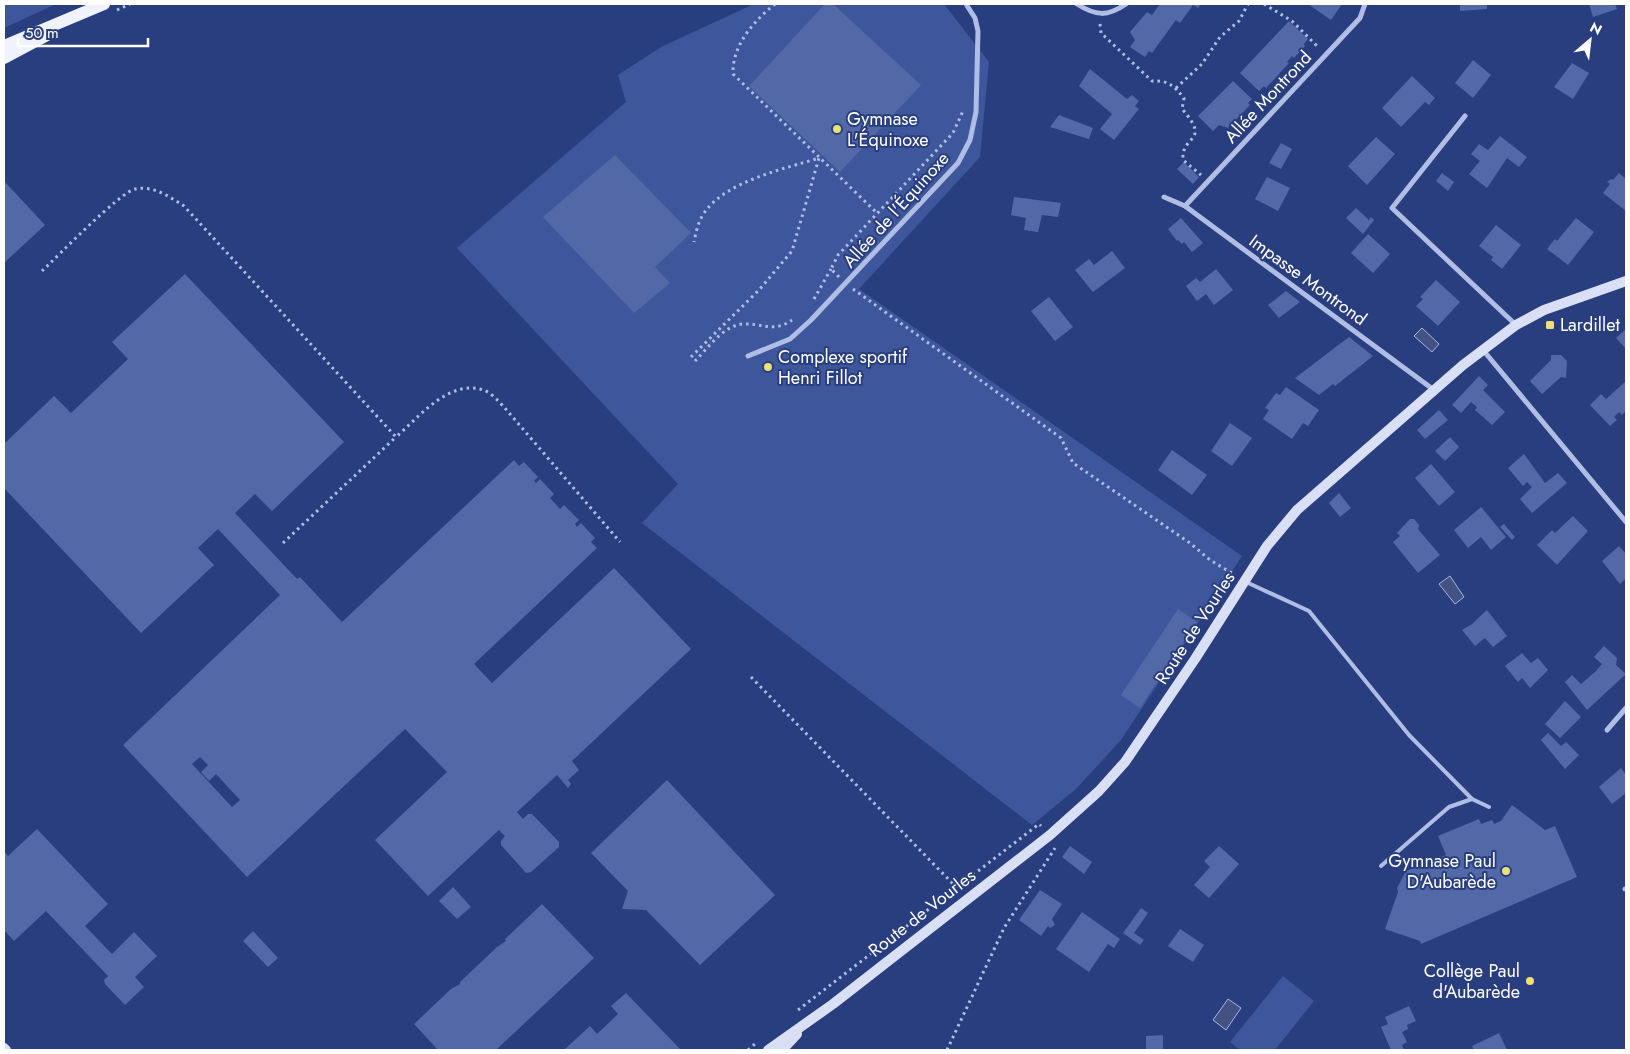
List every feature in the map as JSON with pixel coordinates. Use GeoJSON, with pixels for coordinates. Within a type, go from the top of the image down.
{"type":"FeatureCollection","features":[{"type":"Feature","properties":{"kind":"main road"},"geometry":{"type":"LineString","coordinates":[[4,46],[50,25],[74,18],[104,4]]}},
{"type":"Feature","properties":{"kind":"main road"},"geometry":{"type":"LineString","coordinates":[[4,58],[53,33],[74,18]]}},
{"type":"Feature","properties":{"kind":"street","name":"Allée de l'Équinoxe"},"geometry":{"type":"LineString","coordinates":[[748,356],[790,339],[847,284],[948,176],[967,148],[975,121],[978,38],[975,18],[966,4]]}},
{"type":"Feature","properties":{"kind":"street"},"geometry":{"type":"LineString","coordinates":[[1077,4],[1094,13],[1112,13],[1126,4]]}},
{"type":"Feature","properties":{"kind":"street","name":"Allée Montrond"},"geometry":{"type":"LineString","coordinates":[[1185,206],[1360,18],[1365,4]]}},
{"type":"Feature","properties":{"kind":"street"},"geometry":{"type":"LineString","coordinates":[[1465,116],[1392,208],[1516,325]]}},
{"type":"Feature","properties":{"kind":"street","name":"Impasse Montrond"},"geometry":{"type":"LineString","coordinates":[[1164,196],[1185,206],[1434,390]]}},
{"type":"Feature","properties":{"kind":"street","name":"Route de Vourles"},"geometry":{"type":"LineString","coordinates":[[768,1050],[809,1021],[1050,835],[1099,791],[1124,762],[1195,659],[1267,546],[1298,510],[1434,390],[1482,350],[1516,325],[1544,310],[1626,281]]}},
{"type":"Feature","properties":{"kind":"street"},"geometry":{"type":"LineString","coordinates":[[1482,350],[1626,522]]}},
{"type":"Feature","properties":{"kind":"street"},"geometry":{"type":"LineString","coordinates":[[1607,730],[1626,708]]}},
{"type":"Feature","properties":{"kind":"street","name":"Route de Vourles"},"geometry":{"type":"LineString","coordinates":[[782,1050],[809,1021]]}},
{"type":"Feature","properties":{"kind":"lane"},"geometry":{"type":"LineString","coordinates":[[1244,581],[1309,611],[1410,734],[1472,799],[1490,807]]}},
{"type":"Feature","properties":{"kind":"lane"},"geometry":{"type":"LineString","coordinates":[[1381,866],[1449,807],[1472,799]]}},
{"type":"Feature","properties":{"kind":"path"},"geometry":{"type":"LineString","coordinates":[[775,4],[762,14],[739,46],[733,62],[733,74],[877,214]]}},
{"type":"Feature","properties":{"kind":"path"},"geometry":{"type":"LineString","coordinates":[[1176,88],[1202,64],[1220,37],[1239,21],[1248,4]]}},
{"type":"Feature","properties":{"kind":"path"},"geometry":{"type":"LineString","coordinates":[[1264,4],[1292,21],[1326,54]]}},
{"type":"Feature","properties":{"kind":"path"},"geometry":{"type":"LineString","coordinates":[[1098,13],[1101,33],[1152,81],[1164,80],[1176,88],[1184,98],[1182,109],[1195,124],[1195,135],[1182,153],[1183,160],[1208,181]]}},
{"type":"Feature","properties":{"kind":"path"},"geometry":{"type":"LineString","coordinates":[[813,300],[838,256],[953,133],[964,107]]}},
{"type":"Feature","properties":{"kind":"path"},"geometry":{"type":"LineString","coordinates":[[694,242],[703,214],[722,195],[739,185],[819,158]]}},
{"type":"Feature","properties":{"kind":"path"},"geometry":{"type":"LineString","coordinates":[[691,357],[759,290],[792,251],[819,158]]}},
{"type":"Feature","properties":{"kind":"path"},"geometry":{"type":"LineString","coordinates":[[42,271],[118,199],[134,189],[162,192],[184,206],[396,437]]}},
{"type":"Feature","properties":{"kind":"path"},"geometry":{"type":"LineString","coordinates":[[831,269],[847,284],[1061,438],[1073,463],[1190,543],[1210,560],[1244,581]]}},
{"type":"Feature","properties":{"kind":"path"},"geometry":{"type":"LineString","coordinates":[[695,361],[728,329],[742,324],[783,327],[796,318]]}},
{"type":"Feature","properties":{"kind":"path"},"geometry":{"type":"LineString","coordinates":[[283,543],[396,437],[446,395],[463,387],[485,390],[504,407],[620,542]]}},
{"type":"Feature","properties":{"kind":"path"},"geometry":{"type":"LineString","coordinates":[[752,677],[966,898]]}},
{"type":"Feature","properties":{"kind":"path"},"geometry":{"type":"LineString","coordinates":[[797,1011],[1039,824],[1050,835],[1057,846],[1004,928],[947,1050]]}},
{"type":"Feature","properties":{"kind":"path"},"geometry":{"type":"LineString","coordinates":[[748,1050],[762,1038]]}},
{"type":"Feature","properties":{"kind":"shaded area"},"geometry":{"type":"Polygon","coordinates":[[[4,4],[56,4],[4,28],[4,4]]]}},
{"type":"Feature","properties":{"kind":"shaded area","name":"Complexe sportif Henri Fillot"},"geometry":{"type":"Polygon","coordinates":[[[754,4],[944,4],[989,62],[980,157],[859,289],[1242,556],[1121,740],[1076,789],[1032,825],[642,523],[678,484],[457,248],[626,102],[618,75],[661,47],[754,4]]]}},
{"type":"Feature","properties":{"kind":"shaded area"},"geometry":{"type":"Polygon","coordinates":[[[1422,328],[1439,344],[1432,352],[1414,336],[1422,328]]]}},
{"type":"Feature","properties":{"kind":"shaded area"},"geometry":{"type":"Polygon","coordinates":[[[1450,576],[1464,597],[1455,604],[1439,584],[1450,576]]]}},
{"type":"Feature","properties":{"kind":"shaded area"},"geometry":{"type":"Polygon","coordinates":[[[1283,976],[1314,1001],[1275,1050],[1240,1050],[1230,1042],[1283,976]]]}},
{"type":"Feature","properties":{"kind":"shaded area"},"geometry":{"type":"Polygon","coordinates":[[[1228,999],[1241,1008],[1226,1030],[1213,1020],[1228,999]]]}},
{"type":"Feature","properties":{"kind":"building","name":"Gymnase L'Équinoxe"},"geometry":{"type":"Polygon","coordinates":[[[825,4],[833,4],[921,85],[840,172],[749,86],[825,4]]]}},
{"type":"Feature","properties":{"kind":"building"},"geometry":{"type":"Polygon","coordinates":[[[1160,4],[1201,4],[1198,8],[1193,5],[1180,23],[1176,20],[1152,53],[1149,51],[1145,57],[1130,47],[1135,40],[1130,32],[1147,12],[1152,15],[1160,4]]]}},
{"type":"Feature","properties":{"kind":"building"},"geometry":{"type":"Polygon","coordinates":[[[1308,4],[1342,4],[1331,20],[1308,4]]]}},
{"type":"Feature","properties":{"kind":"building"},"geometry":{"type":"Polygon","coordinates":[[[1460,4],[1487,4],[1487,9],[1460,11],[1460,4]]]}},
{"type":"Feature","properties":{"kind":"building"},"geometry":{"type":"Polygon","coordinates":[[[1589,4],[1615,4],[1617,9],[1593,17],[1589,4]]]}},
{"type":"Feature","properties":{"kind":"building"},"geometry":{"type":"Polygon","coordinates":[[[1289,21],[1308,39],[1304,44],[1305,46],[1294,58],[1292,56],[1287,62],[1289,63],[1266,88],[1264,86],[1259,91],[1240,73],[1289,21]]]}},
{"type":"Feature","properties":{"kind":"building"},"geometry":{"type":"Polygon","coordinates":[[[1473,60],[1491,75],[1473,98],[1455,83],[1473,60]]]}},
{"type":"Feature","properties":{"kind":"building"},"geometry":{"type":"Polygon","coordinates":[[[1572,63],[1589,73],[1573,99],[1554,87],[1572,63]]]}},
{"type":"Feature","properties":{"kind":"building"},"geometry":{"type":"Polygon","coordinates":[[[1090,69],[1127,99],[1132,95],[1139,101],[1135,106],[1139,109],[1114,140],[1100,129],[1112,114],[1079,86],[1090,69]]]}},
{"type":"Feature","properties":{"kind":"building"},"geometry":{"type":"Polygon","coordinates":[[[1412,76],[1435,98],[1429,105],[1425,102],[1401,127],[1382,108],[1412,76]]]}},
{"type":"Feature","properties":{"kind":"building"},"geometry":{"type":"Polygon","coordinates":[[[1233,81],[1252,99],[1248,103],[1250,105],[1228,128],[1219,125],[1213,131],[1198,116],[1233,81]]]}},
{"type":"Feature","properties":{"kind":"building"},"geometry":{"type":"Polygon","coordinates":[[[1059,115],[1093,128],[1089,139],[1050,127],[1059,115]]]}},
{"type":"Feature","properties":{"kind":"building"},"geometry":{"type":"Polygon","coordinates":[[[1500,136],[1527,157],[1519,167],[1507,158],[1487,188],[1469,174],[1480,161],[1471,154],[1479,144],[1488,150],[1500,136]]]}},
{"type":"Feature","properties":{"kind":"building"},"geometry":{"type":"Polygon","coordinates":[[[1376,137],[1395,154],[1367,185],[1348,166],[1376,137]]]}},
{"type":"Feature","properties":{"kind":"building"},"geometry":{"type":"Polygon","coordinates":[[[1281,143],[1292,149],[1281,169],[1269,163],[1281,143]]]}},
{"type":"Feature","properties":{"kind":"building"},"geometry":{"type":"Polygon","coordinates":[[[615,155],[691,233],[655,267],[670,283],[634,313],[543,217],[615,155]]]}},
{"type":"Feature","properties":{"kind":"building"},"geometry":{"type":"Polygon","coordinates":[[[1184,162],[1199,177],[1193,184],[1177,169],[1184,162]]]}},
{"type":"Feature","properties":{"kind":"building"},"geometry":{"type":"Polygon","coordinates":[[[1442,173],[1454,182],[1448,191],[1436,181],[1442,173]]]}},
{"type":"Feature","properties":{"kind":"building"},"geometry":{"type":"Polygon","coordinates":[[[1619,173],[1626,179],[1626,211],[1603,193],[1610,184],[1607,182],[1611,179],[1613,180],[1619,173]]]}},
{"type":"Feature","properties":{"kind":"building"},"geometry":{"type":"Polygon","coordinates":[[[1267,177],[1290,188],[1278,211],[1255,199],[1267,177]]]}},
{"type":"Feature","properties":{"kind":"building"},"geometry":{"type":"Polygon","coordinates":[[[4,181],[45,225],[4,263],[4,181]]]}},
{"type":"Feature","properties":{"kind":"building"},"geometry":{"type":"Polygon","coordinates":[[[1014,197],[1061,203],[1058,217],[1042,215],[1038,232],[1024,230],[1026,218],[1011,215],[1014,197]]]}},
{"type":"Feature","properties":{"kind":"building"},"geometry":{"type":"Polygon","coordinates":[[[1356,208],[1368,221],[1371,217],[1374,220],[1363,234],[1346,218],[1356,208]]]}},
{"type":"Feature","properties":{"kind":"building"},"geometry":{"type":"Polygon","coordinates":[[[1181,218],[1203,243],[1192,252],[1184,242],[1182,244],[1177,241],[1168,229],[1181,218]]]}},
{"type":"Feature","properties":{"kind":"building"},"geometry":{"type":"Polygon","coordinates":[[[1576,218],[1594,232],[1568,265],[1547,249],[1555,239],[1557,241],[1576,218]]]}},
{"type":"Feature","properties":{"kind":"building"},"geometry":{"type":"Polygon","coordinates":[[[1496,225],[1521,245],[1502,269],[1491,260],[1493,257],[1479,246],[1496,225]]]}},
{"type":"Feature","properties":{"kind":"building"},"geometry":{"type":"Polygon","coordinates":[[[1368,234],[1390,254],[1373,273],[1351,253],[1368,234]]]}},
{"type":"Feature","properties":{"kind":"building"},"geometry":{"type":"Polygon","coordinates":[[[1112,251],[1125,268],[1093,292],[1075,270],[1089,259],[1094,265],[1112,251]]]}},
{"type":"Feature","properties":{"kind":"building"},"geometry":{"type":"Polygon","coordinates":[[[1216,269],[1233,290],[1214,305],[1206,294],[1197,301],[1186,286],[1196,278],[1200,282],[1216,269]]]}},
{"type":"Feature","properties":{"kind":"building"},"geometry":{"type":"Polygon","coordinates":[[[185,274],[344,442],[272,511],[255,494],[235,513],[297,579],[300,577],[342,622],[514,460],[519,466],[524,462],[538,477],[534,481],[536,483],[540,479],[554,494],[550,498],[560,509],[564,505],[579,520],[575,524],[577,527],[581,523],[595,538],[591,542],[597,548],[474,664],[492,683],[614,568],[691,649],[572,761],[579,770],[568,780],[571,784],[568,788],[557,775],[517,812],[523,819],[528,814],[532,814],[559,842],[559,847],[531,872],[526,873],[501,845],[501,841],[505,836],[499,830],[428,896],[375,840],[447,772],[405,729],[247,877],[123,745],[280,595],[218,529],[198,548],[214,565],[141,633],[4,488],[4,444],[54,396],[71,413],[128,359],[112,342],[185,274]],[[200,757],[192,764],[232,807],[240,800],[216,774],[209,781],[201,772],[208,765],[200,757]]]}},
{"type":"Feature","properties":{"kind":"building"},"geometry":{"type":"Polygon","coordinates":[[[1436,280],[1460,302],[1438,326],[1416,306],[1423,299],[1420,297],[1436,280]]]}},
{"type":"Feature","properties":{"kind":"building"},"geometry":{"type":"Polygon","coordinates":[[[1286,291],[1300,302],[1279,318],[1268,305],[1286,291]]]}},
{"type":"Feature","properties":{"kind":"building"},"geometry":{"type":"Polygon","coordinates":[[[1049,297],[1073,327],[1055,341],[1031,311],[1049,297]]]}},
{"type":"Feature","properties":{"kind":"building"},"geometry":{"type":"Polygon","coordinates":[[[1626,329],[1626,349],[1616,338],[1626,329]]]}},
{"type":"Feature","properties":{"kind":"building"},"geometry":{"type":"Polygon","coordinates":[[[1349,337],[1373,356],[1335,386],[1333,384],[1319,395],[1295,378],[1349,337]]]}},
{"type":"Feature","properties":{"kind":"building"},"geometry":{"type":"Polygon","coordinates":[[[1551,355],[1561,355],[1567,361],[1566,378],[1561,377],[1542,394],[1530,381],[1551,360],[1551,355]]]}},
{"type":"Feature","properties":{"kind":"building"},"geometry":{"type":"Polygon","coordinates":[[[1479,376],[1488,385],[1483,390],[1505,412],[1492,425],[1475,410],[1477,407],[1471,402],[1461,413],[1452,405],[1479,376]]]}},
{"type":"Feature","properties":{"kind":"building"},"geometry":{"type":"Polygon","coordinates":[[[1625,382],[1626,411],[1622,415],[1619,412],[1614,417],[1617,420],[1610,426],[1590,405],[1601,394],[1606,399],[1625,382]]]}},
{"type":"Feature","properties":{"kind":"building"},"geometry":{"type":"Polygon","coordinates":[[[1286,387],[1319,410],[1308,426],[1303,423],[1292,439],[1263,419],[1269,410],[1265,408],[1276,393],[1280,395],[1286,387]]]}},
{"type":"Feature","properties":{"kind":"building"},"geometry":{"type":"Polygon","coordinates":[[[1439,410],[1448,420],[1425,439],[1417,430],[1439,410]]]}},
{"type":"Feature","properties":{"kind":"building"},"geometry":{"type":"Polygon","coordinates":[[[1230,423],[1252,438],[1232,466],[1211,451],[1230,423]]]}},
{"type":"Feature","properties":{"kind":"building"},"geometry":{"type":"Polygon","coordinates":[[[1450,437],[1459,447],[1445,461],[1435,451],[1450,437]]]}},
{"type":"Feature","properties":{"kind":"building"},"geometry":{"type":"Polygon","coordinates":[[[1172,450],[1207,475],[1192,495],[1158,470],[1172,450]]]}},
{"type":"Feature","properties":{"kind":"building"},"geometry":{"type":"Polygon","coordinates":[[[1524,454],[1545,483],[1558,473],[1567,483],[1532,513],[1520,499],[1532,487],[1527,482],[1523,486],[1508,468],[1524,454]]]}},
{"type":"Feature","properties":{"kind":"building"},"geometry":{"type":"Polygon","coordinates":[[[1431,464],[1455,492],[1439,506],[1415,478],[1431,464]]]}},
{"type":"Feature","properties":{"kind":"building"},"geometry":{"type":"Polygon","coordinates":[[[1339,493],[1351,508],[1340,517],[1329,503],[1339,493]]]}},
{"type":"Feature","properties":{"kind":"building"},"geometry":{"type":"Polygon","coordinates":[[[1481,507],[1506,537],[1491,550],[1481,537],[1468,548],[1454,530],[1481,507]]]}},
{"type":"Feature","properties":{"kind":"building"},"geometry":{"type":"Polygon","coordinates":[[[1573,516],[1588,531],[1557,565],[1537,545],[1552,530],[1555,533],[1573,516]]]}},
{"type":"Feature","properties":{"kind":"building"},"geometry":{"type":"Polygon","coordinates":[[[1410,519],[1414,519],[1419,525],[1418,529],[1440,555],[1418,573],[1393,542],[1400,536],[1397,533],[1410,519]]]}},
{"type":"Feature","properties":{"kind":"building"},"geometry":{"type":"Polygon","coordinates":[[[1504,524],[1515,537],[1512,540],[1500,527],[1504,524]]]}},
{"type":"Feature","properties":{"kind":"building"},"geometry":{"type":"Polygon","coordinates":[[[1619,546],[1626,554],[1626,578],[1620,584],[1602,561],[1619,546]]]}},
{"type":"Feature","properties":{"kind":"building"},"geometry":{"type":"Polygon","coordinates":[[[1178,609],[1197,622],[1140,708],[1121,695],[1178,609]]]}},
{"type":"Feature","properties":{"kind":"building"},"geometry":{"type":"Polygon","coordinates":[[[1487,610],[1507,636],[1493,647],[1485,638],[1475,646],[1462,630],[1472,624],[1487,610]]]}},
{"type":"Feature","properties":{"kind":"building"},"geometry":{"type":"Polygon","coordinates":[[[1604,646],[1617,658],[1616,665],[1626,674],[1587,710],[1565,682],[1572,675],[1581,684],[1596,671],[1602,664],[1594,657],[1604,646]]]}},
{"type":"Feature","properties":{"kind":"building"},"geometry":{"type":"Polygon","coordinates":[[[1522,653],[1531,663],[1538,658],[1548,670],[1530,688],[1522,678],[1518,682],[1505,666],[1522,653]]]}},
{"type":"Feature","properties":{"kind":"building"},"geometry":{"type":"Polygon","coordinates":[[[1565,701],[1581,717],[1560,738],[1545,724],[1565,701]]]}},
{"type":"Feature","properties":{"kind":"building"},"geometry":{"type":"Polygon","coordinates":[[[1548,733],[1561,746],[1566,742],[1579,755],[1565,769],[1541,740],[1548,733]]]}},
{"type":"Feature","properties":{"kind":"building"},"geometry":{"type":"Polygon","coordinates":[[[1621,768],[1626,775],[1626,793],[1612,804],[1599,787],[1621,768]]]}},
{"type":"Feature","properties":{"kind":"building"},"geometry":{"type":"Polygon","coordinates":[[[667,780],[775,895],[700,965],[646,910],[622,909],[628,891],[591,853],[667,780]]]}},
{"type":"Feature","properties":{"kind":"building","name":"Gymnase Paul D'Aubarède"},"geometry":{"type":"Polygon","coordinates":[[[1512,805],[1545,830],[1555,826],[1577,877],[1421,944],[1420,941],[1385,929],[1398,892],[1397,888],[1406,871],[1446,855],[1438,836],[1479,819],[1481,824],[1492,820],[1494,824],[1501,821],[1512,805]]]}},
{"type":"Feature","properties":{"kind":"building"},"geometry":{"type":"Polygon","coordinates":[[[37,829],[108,904],[85,926],[112,954],[134,932],[157,956],[135,977],[144,987],[125,1005],[105,984],[104,980],[108,976],[46,911],[14,941],[4,930],[4,851],[8,856],[37,829]]]}},
{"type":"Feature","properties":{"kind":"building"},"geometry":{"type":"Polygon","coordinates":[[[1070,846],[1092,862],[1084,874],[1062,857],[1070,846]]]}},
{"type":"Feature","properties":{"kind":"building"},"geometry":{"type":"Polygon","coordinates":[[[1219,846],[1239,864],[1209,898],[1194,885],[1210,867],[1204,861],[1219,846]]]}},
{"type":"Feature","properties":{"kind":"building"},"geometry":{"type":"Polygon","coordinates":[[[453,887],[471,907],[457,919],[439,901],[453,887]]]}},
{"type":"Feature","properties":{"kind":"building"},"geometry":{"type":"Polygon","coordinates":[[[1040,890],[1062,904],[1052,919],[1055,925],[1050,928],[1048,926],[1041,936],[1019,920],[1040,890]]]}},
{"type":"Feature","properties":{"kind":"building"},"geometry":{"type":"Polygon","coordinates":[[[542,904],[594,958],[496,1050],[438,1050],[414,1024],[451,989],[460,984],[497,947],[506,941],[505,939],[542,904]]]}},
{"type":"Feature","properties":{"kind":"building"},"geometry":{"type":"Polygon","coordinates":[[[1141,908],[1148,913],[1134,933],[1144,940],[1140,945],[1123,933],[1141,908]]]}},
{"type":"Feature","properties":{"kind":"building"},"geometry":{"type":"Polygon","coordinates":[[[1082,912],[1120,939],[1114,948],[1108,944],[1089,972],[1056,949],[1082,912]]]}},
{"type":"Feature","properties":{"kind":"building"},"geometry":{"type":"Polygon","coordinates":[[[1180,929],[1204,945],[1193,962],[1168,946],[1180,929]]]}},
{"type":"Feature","properties":{"kind":"building"},"geometry":{"type":"Polygon","coordinates":[[[253,931],[278,958],[268,967],[243,941],[253,931]]]}},
{"type":"Feature","properties":{"kind":"building"},"geometry":{"type":"Polygon","coordinates":[[[626,993],[680,1049],[564,1050],[590,1026],[597,1034],[618,1014],[611,1006],[626,993]]]}},
{"type":"Feature","properties":{"kind":"building"},"geometry":{"type":"Polygon","coordinates":[[[1409,1006],[1416,1021],[1407,1025],[1408,1029],[1402,1032],[1407,1042],[1402,1045],[1404,1050],[1391,1050],[1381,1027],[1388,1024],[1385,1017],[1409,1006]]]}},
{"type":"Feature","properties":{"kind":"building"},"geometry":{"type":"Polygon","coordinates":[[[1499,1033],[1507,1050],[1474,1050],[1472,1046],[1499,1033]]]}},
{"type":"Feature","properties":{"kind":"building"},"geometry":{"type":"Polygon","coordinates":[[[1163,1035],[1163,1050],[1146,1050],[1146,1036],[1163,1035]]]}},
{"type":"Feature","properties":{"kind":"place","name":"Gymnase L'Équinoxe"},"geometry":{"type":"Point","coordinates":[837,129]}},
{"type":"Feature","properties":{"kind":"place","name":"Lardillet"},"geometry":{"type":"Point","coordinates":[1550,325]}},
{"type":"Feature","properties":{"kind":"place","name":"Complexe sportif Henri Fillot"},"geometry":{"type":"Point","coordinates":[768,367]}},
{"type":"Feature","properties":{"kind":"place","name":"Gymnase Paul D'Aubarède"},"geometry":{"type":"Point","coordinates":[1506,871]}},
{"type":"Feature","properties":{"kind":"place","name":"Collège Paul d'Aubarède"},"geometry":{"type":"Point","coordinates":[1530,981]}}]}
